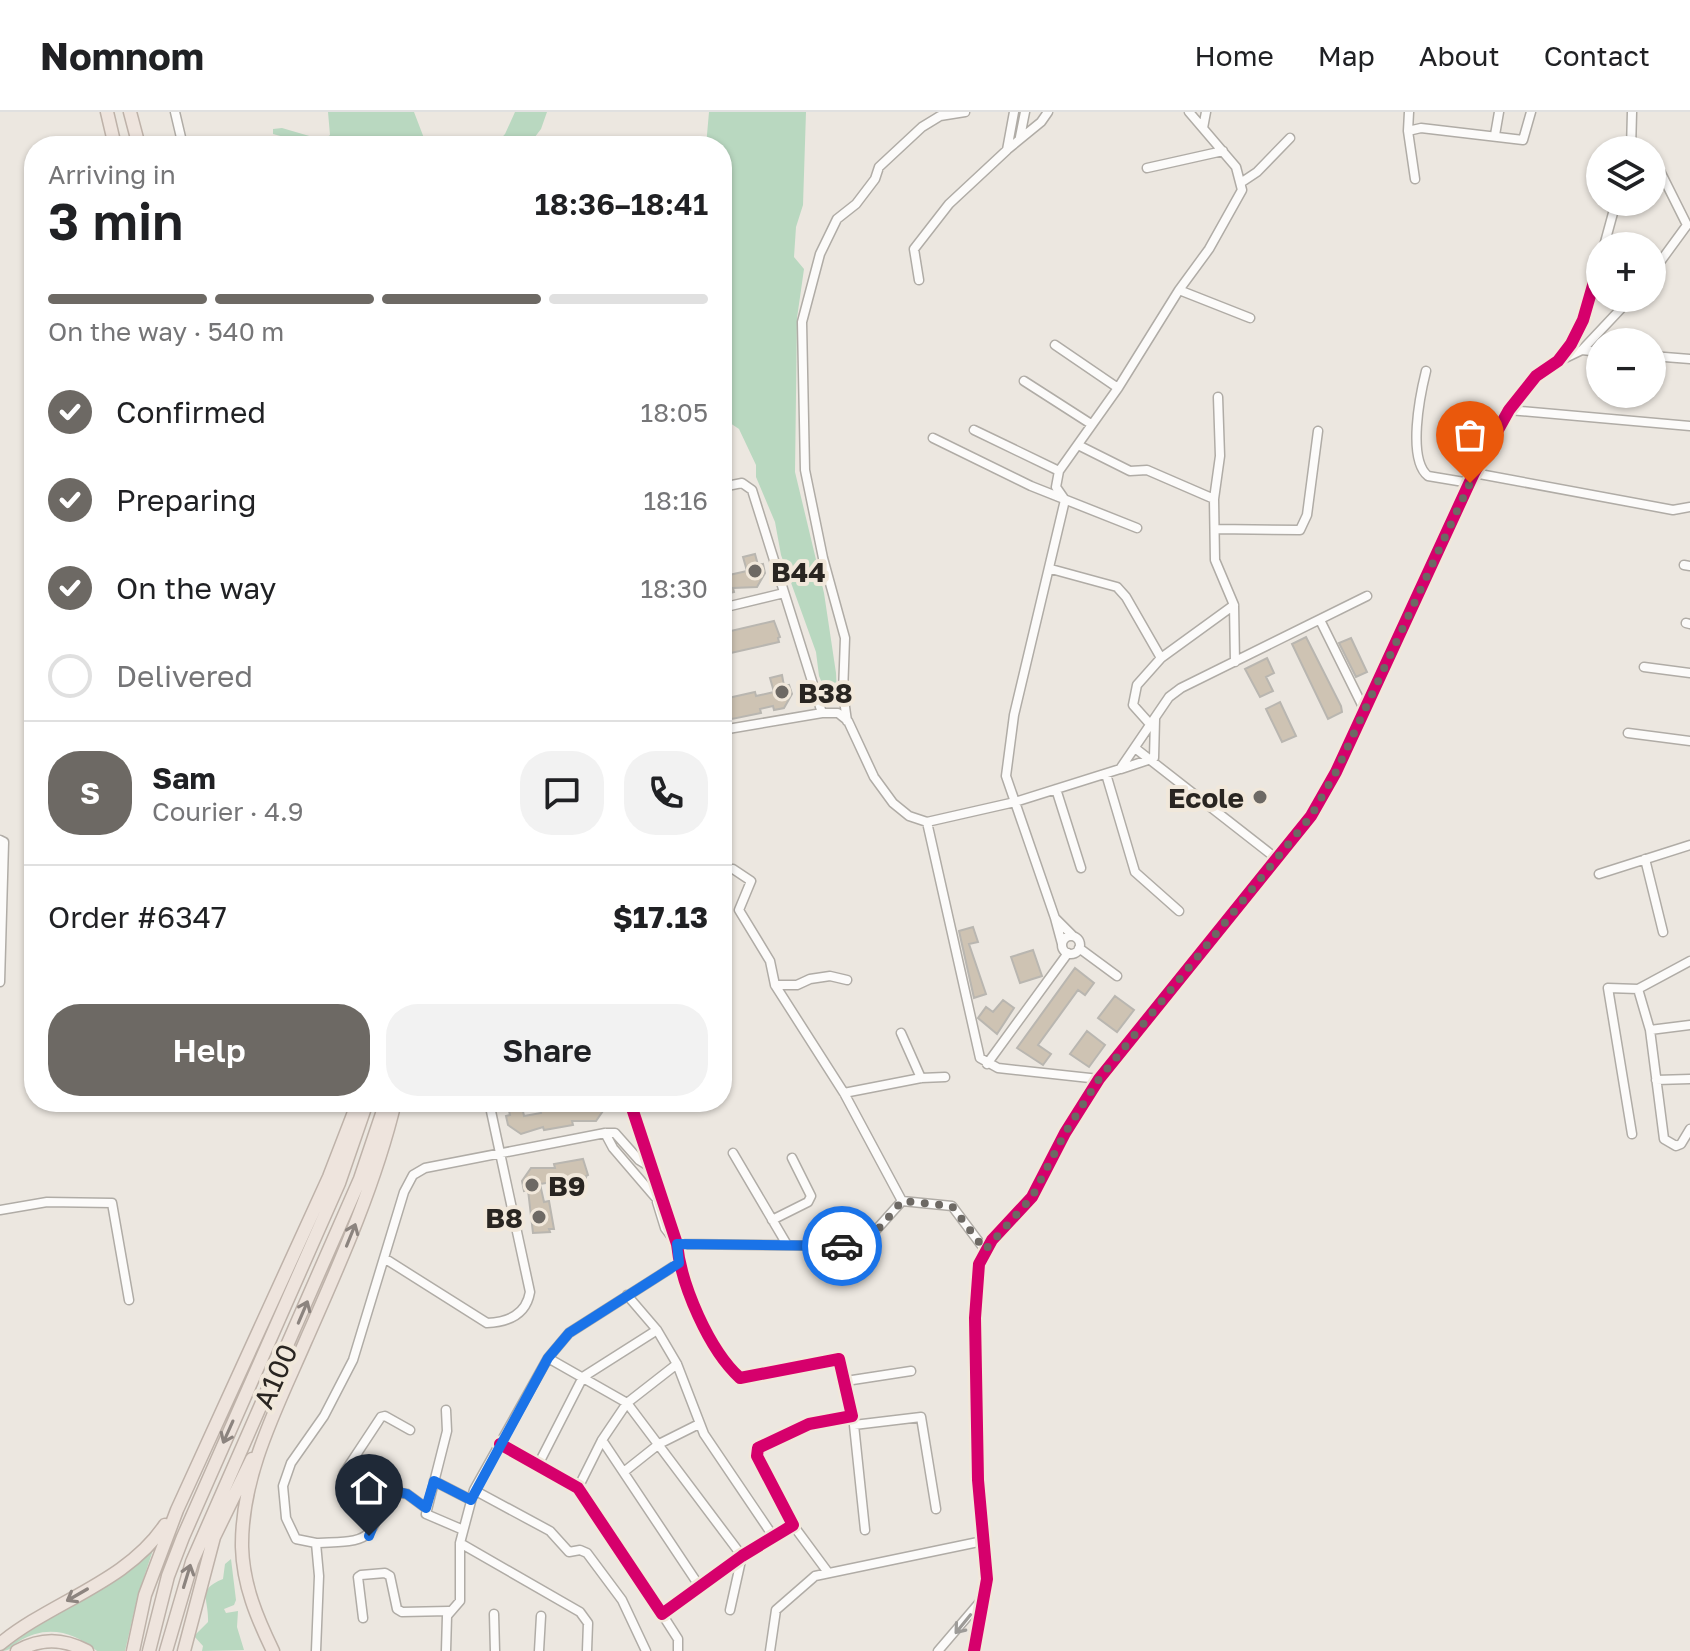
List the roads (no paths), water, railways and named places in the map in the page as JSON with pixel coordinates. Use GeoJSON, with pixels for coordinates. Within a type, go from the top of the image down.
{"type":"FeatureCollection","features":[{"type":"Feature","properties":{"kind":"highway"},"geometry":{"type":"LineString","coordinates":[[107,112],[113,136]]}},
{"type":"Feature","properties":{"kind":"highway"},"geometry":{"type":"LineString","coordinates":[[130,112],[136,136]]}},
{"type":"Feature","properties":{"kind":"highway"},"geometry":{"type":"LineString","coordinates":[[133,1651],[145,1595],[177,1510],[329,1177],[354,1112]]}},
{"type":"Feature","properties":{"kind":"highway","name":"A100"},"geometry":{"type":"LineString","coordinates":[[149,1651],[168,1576],[183,1537],[339,1183],[364,1112]]}},
{"type":"Feature","properties":{"kind":"highway","name":"A100"},"geometry":{"type":"LineString","coordinates":[[166,1651],[192,1562],[360,1179],[383,1112]]}},
{"type":"Feature","properties":{"kind":"highway"},"geometry":{"type":"LineString","coordinates":[[184,1651],[214,1537],[268,1429],[368,1190],[392,1112]]}},
{"type":"Feature","properties":{"kind":"highway"},"geometry":{"type":"LineString","coordinates":[[268,1429],[250,1487],[242,1546],[251,1603],[273,1651]]}},
{"type":"Feature","properties":{"kind":"highway"},"geometry":{"type":"LineString","coordinates":[[0,1644],[19,1628],[135,1559],[158,1536],[177,1510]]}},
{"type":"Feature","properties":{"kind":"highway"},"geometry":{"type":"LineString","coordinates":[[17,1651],[50,1640],[62,1641],[87,1651]]}},
{"type":"Feature","properties":{"kind":"street"},"geometry":{"type":"LineString","coordinates":[[175,112],[181,136]]}},
{"type":"Feature","properties":{"kind":"street"},"geometry":{"type":"LineString","coordinates":[[965,112],[940,116],[922,127],[879,167],[875,179],[856,204],[837,219],[820,254],[802,322],[805,470],[823,558],[845,638],[843,693],[848,721],[874,777],[893,803],[909,816],[927,822],[1015,802],[1151,761],[1156,752],[1152,720],[1133,705],[1137,685],[1161,658],[1234,605]]}},
{"type":"Feature","properties":{"kind":"street"},"geometry":{"type":"LineString","coordinates":[[1007,150],[1014,112]]}},
{"type":"Feature","properties":{"kind":"street"},"geometry":{"type":"LineString","coordinates":[[1020,137],[1025,112]]}},
{"type":"Feature","properties":{"kind":"street"},"geometry":{"type":"LineString","coordinates":[[919,280],[914,249],[922,236],[949,204],[1020,137],[1041,122],[1048,112]]}},
{"type":"Feature","properties":{"kind":"street"},"geometry":{"type":"LineString","coordinates":[[1068,953],[1062,945],[1006,776],[1014,715],[1065,500],[1056,487],[1059,471],[1118,388],[1179,290],[1209,249],[1242,190],[1236,167],[1189,112]]}},
{"type":"Feature","properties":{"kind":"street"},"geometry":{"type":"LineString","coordinates":[[1203,128],[1206,112]]}},
{"type":"Feature","properties":{"kind":"street"},"geometry":{"type":"LineString","coordinates":[[1409,112],[1408,131],[1415,179]]}},
{"type":"Feature","properties":{"kind":"street"},"geometry":{"type":"LineString","coordinates":[[1495,135],[1499,112]]}},
{"type":"Feature","properties":{"kind":"street"},"geometry":{"type":"LineString","coordinates":[[1408,131],[1421,128],[1523,140],[1531,112]]}},
{"type":"Feature","properties":{"kind":"street"},"geometry":{"type":"LineString","coordinates":[[1632,112],[1632,136]]}},
{"type":"Feature","properties":{"kind":"street"},"geometry":{"type":"LineString","coordinates":[[1242,182],[1257,172],[1290,138]]}},
{"type":"Feature","properties":{"kind":"street"},"geometry":{"type":"LineString","coordinates":[[1147,168],[1223,151]]}},
{"type":"Feature","properties":{"kind":"street"},"geometry":{"type":"LineString","coordinates":[[1666,182],[1688,224],[1666,254]]}},
{"type":"Feature","properties":{"kind":"street"},"geometry":{"type":"LineString","coordinates":[[1179,290],[1250,318]]}},
{"type":"Feature","properties":{"kind":"street"},"geometry":{"type":"LineString","coordinates":[[1558,361],[1586,310]]}},
{"type":"Feature","properties":{"kind":"street"},"geometry":{"type":"LineString","coordinates":[[974,1651],[987,1573],[978,1480],[975,1318],[975,1275],[985,1250],[1032,1197],[1065,1133],[1099,1079],[1311,816],[1336,772],[1474,473],[1509,410],[1536,376],[1582,350],[1618,312]]}},
{"type":"Feature","properties":{"kind":"street"},"geometry":{"type":"LineString","coordinates":[[1055,345],[1118,388]]}},
{"type":"Feature","properties":{"kind":"street"},"geometry":{"type":"LineString","coordinates":[[1582,350],[1586,350]]}},
{"type":"Feature","properties":{"kind":"street"},"geometry":{"type":"LineString","coordinates":[[1666,357],[1690,359]]}},
{"type":"Feature","properties":{"kind":"street"},"geometry":{"type":"LineString","coordinates":[[1426,371],[1417,441],[1418,463],[1428,476],[1470,483]]}},
{"type":"Feature","properties":{"kind":"street"},"geometry":{"type":"LineString","coordinates":[[1024,381],[1091,424]]}},
{"type":"Feature","properties":{"kind":"street"},"geometry":{"type":"LineString","coordinates":[[1218,397],[1220,456],[1214,499],[1215,560],[1234,605],[1235,662]]}},
{"type":"Feature","properties":{"kind":"street"},"geometry":{"type":"LineString","coordinates":[[1509,410],[1690,426]]}},
{"type":"Feature","properties":{"kind":"street"},"geometry":{"type":"LineString","coordinates":[[974,430],[1059,471]]}},
{"type":"Feature","properties":{"kind":"street"},"geometry":{"type":"LineString","coordinates":[[1215,529],[1300,530],[1307,515],[1318,431]]}},
{"type":"Feature","properties":{"kind":"street"},"geometry":{"type":"LineString","coordinates":[[933,438],[1065,500],[1137,528]]}},
{"type":"Feature","properties":{"kind":"street"},"geometry":{"type":"LineString","coordinates":[[1078,445],[1130,471],[1147,470],[1214,499]]}},
{"type":"Feature","properties":{"kind":"street"},"geometry":{"type":"LineString","coordinates":[[1474,473],[1673,510],[1690,507]]}},
{"type":"Feature","properties":{"kind":"street"},"geometry":{"type":"LineString","coordinates":[[732,485],[742,483],[752,490],[822,713]]}},
{"type":"Feature","properties":{"kind":"street"},"geometry":{"type":"LineString","coordinates":[[1051,569],[1117,587],[1161,658]]}},
{"type":"Feature","properties":{"kind":"street"},"geometry":{"type":"LineString","coordinates":[[732,606],[784,593]]}},
{"type":"Feature","properties":{"kind":"street"},"geometry":{"type":"LineString","coordinates":[[1120,769],[1169,697],[1181,688],[1367,596]]}},
{"type":"Feature","properties":{"kind":"street"},"geometry":{"type":"LineString","coordinates":[[1320,620],[1364,709]]}},
{"type":"Feature","properties":{"kind":"street"},"geometry":{"type":"LineString","coordinates":[[1644,667],[1690,673]]}},
{"type":"Feature","properties":{"kind":"street"},"geometry":{"type":"LineString","coordinates":[[732,728],[822,713],[838,713],[848,721]]}},
{"type":"Feature","properties":{"kind":"street"},"geometry":{"type":"LineString","coordinates":[[1628,733],[1690,741]]}},
{"type":"Feature","properties":{"kind":"street"},"geometry":{"type":"LineString","coordinates":[[1135,748],[1277,859]]}},
{"type":"Feature","properties":{"kind":"street"},"geometry":{"type":"LineString","coordinates":[[1106,774],[1135,872],[1179,911]]}},
{"type":"Feature","properties":{"kind":"street"},"geometry":{"type":"LineString","coordinates":[[1056,789],[1081,868]]}},
{"type":"Feature","properties":{"kind":"street"},"geometry":{"type":"LineString","coordinates":[[927,822],[980,1058],[987,1064],[1016,1071],[1099,1079]]}},
{"type":"Feature","properties":{"kind":"street"},"geometry":{"type":"LineString","coordinates":[[0,840],[4,842],[5,870],[0,982]]}},
{"type":"Feature","properties":{"kind":"street"},"geometry":{"type":"LineString","coordinates":[[1599,874],[1690,845]]}},
{"type":"Feature","properties":{"kind":"street"},"geometry":{"type":"LineString","coordinates":[[1645,859],[1663,932]]}},
{"type":"Feature","properties":{"kind":"street"},"geometry":{"type":"LineString","coordinates":[[732,869],[751,881],[739,910],[770,961],[775,985],[844,1093],[902,1201]]}},
{"type":"Feature","properties":{"kind":"street"},"geometry":{"type":"LineString","coordinates":[[1055,918],[1079,940],[1079,948]]}},
{"type":"Feature","properties":{"kind":"street"},"geometry":{"type":"LineString","coordinates":[[1062,945],[1065,938],[1073,936]]}},
{"type":"Feature","properties":{"kind":"street"},"geometry":{"type":"LineString","coordinates":[[987,1064],[1068,953],[1079,948]]}},
{"type":"Feature","properties":{"kind":"street"},"geometry":{"type":"LineString","coordinates":[[1079,948],[1117,976]]}},
{"type":"Feature","properties":{"kind":"street"},"geometry":{"type":"LineString","coordinates":[[1632,1134],[1608,988],[1638,989],[1690,961]]}},
{"type":"Feature","properties":{"kind":"street"},"geometry":{"type":"LineString","coordinates":[[775,985],[797,985],[830,976],[847,980]]}},
{"type":"Feature","properties":{"kind":"street"},"geometry":{"type":"LineString","coordinates":[[1638,989],[1650,1030],[1664,1139],[1676,1146],[1690,1129]]}},
{"type":"Feature","properties":{"kind":"street"},"geometry":{"type":"LineString","coordinates":[[1650,1030],[1690,1025]]}},
{"type":"Feature","properties":{"kind":"street"},"geometry":{"type":"LineString","coordinates":[[901,1033],[921,1078]]}},
{"type":"Feature","properties":{"kind":"street"},"geometry":{"type":"LineString","coordinates":[[844,1093],[921,1078],[945,1077]]}},
{"type":"Feature","properties":{"kind":"street"},"geometry":{"type":"LineString","coordinates":[[1656,1080],[1690,1079]]}},
{"type":"Feature","properties":{"kind":"street"},"geometry":{"type":"LineString","coordinates":[[384,1258],[487,1323],[503,1322],[521,1313],[530,1292],[491,1112]]}},
{"type":"Feature","properties":{"kind":"street"},"geometry":{"type":"LineString","coordinates":[[633,1112],[661,1204],[677,1244],[679,1263],[712,1342],[740,1378],[839,1359],[853,1421],[865,1530]]}},
{"type":"Feature","properties":{"kind":"street"},"geometry":{"type":"LineString","coordinates":[[605,1133],[661,1204]]}},
{"type":"Feature","properties":{"kind":"street"},"geometry":{"type":"LineString","coordinates":[[387,1489],[369,1536],[361,1541],[316,1543],[296,1539],[286,1518],[283,1486],[291,1463],[324,1416],[353,1360],[404,1192],[413,1175],[425,1168],[605,1133],[615,1133],[639,1160],[653,1169]]}},
{"type":"Feature","properties":{"kind":"street"},"geometry":{"type":"LineString","coordinates":[[733,1153],[786,1243]]}},
{"type":"Feature","properties":{"kind":"street"},"geometry":{"type":"LineString","coordinates":[[772,1220],[810,1200],[792,1158]]}},
{"type":"Feature","properties":{"kind":"street"},"geometry":{"type":"LineString","coordinates":[[902,1201],[952,1206],[985,1250]]}},
{"type":"Feature","properties":{"kind":"street"},"geometry":{"type":"LineString","coordinates":[[677,1244],[851,1246],[868,1239],[902,1201]]}},
{"type":"Feature","properties":{"kind":"street"},"geometry":{"type":"LineString","coordinates":[[0,1210],[47,1202],[112,1203],[129,1300]]}},
{"type":"Feature","properties":{"kind":"street"},"geometry":{"type":"LineString","coordinates":[[446,1651],[445,1623],[449,1611],[460,1601],[461,1529],[474,1490],[548,1358],[569,1333],[679,1263]]}},
{"type":"Feature","properties":{"kind":"street"},"geometry":{"type":"LineString","coordinates":[[627,1295],[657,1330],[677,1364],[699,1424],[773,1536]]}},
{"type":"Feature","properties":{"kind":"street"},"geometry":{"type":"LineString","coordinates":[[538,1465],[583,1377],[657,1330]]}},
{"type":"Feature","properties":{"kind":"street"},"geometry":{"type":"LineString","coordinates":[[548,1358],[627,1403],[742,1556],[730,1610]]}},
{"type":"Feature","properties":{"kind":"street"},"geometry":{"type":"LineString","coordinates":[[578,1488],[602,1440],[627,1403],[677,1364]]}},
{"type":"Feature","properties":{"kind":"street"},"geometry":{"type":"LineString","coordinates":[[846,1381],[911,1371]]}},
{"type":"Feature","properties":{"kind":"street"},"geometry":{"type":"LineString","coordinates":[[446,1410],[447,1431],[426,1508],[429,1518],[461,1529]]}},
{"type":"Feature","properties":{"kind":"street"},"geometry":{"type":"LineString","coordinates":[[410,1430],[385,1416],[381,1417],[344,1469],[349,1479],[361,1487],[407,1494],[426,1508]]}},
{"type":"Feature","properties":{"kind":"street"},"geometry":{"type":"LineString","coordinates":[[827,1571],[793,1525],[757,1456],[758,1448],[809,1424],[921,1417],[936,1509]]}},
{"type":"Feature","properties":{"kind":"street"},"geometry":{"type":"LineString","coordinates":[[625,1471],[659,1444],[699,1424]]}},
{"type":"Feature","properties":{"kind":"street"},"geometry":{"type":"LineString","coordinates":[[602,1440],[700,1587]]}},
{"type":"Feature","properties":{"kind":"street"},"geometry":{"type":"LineString","coordinates":[[500,1444],[578,1488],[678,1639],[678,1651]]}},
{"type":"Feature","properties":{"kind":"street"},"geometry":{"type":"LineString","coordinates":[[434,1481],[471,1500]]}},
{"type":"Feature","properties":{"kind":"street"},"geometry":{"type":"LineString","coordinates":[[474,1490],[550,1531],[569,1552],[587,1553],[622,1600],[646,1651]]}},
{"type":"Feature","properties":{"kind":"street"},"geometry":{"type":"LineString","coordinates":[[662,1614],[742,1556],[793,1525]]}},
{"type":"Feature","properties":{"kind":"street"},"geometry":{"type":"LineString","coordinates":[[770,1651],[776,1610],[812,1577],[827,1571],[983,1541]]}},
{"type":"Feature","properties":{"kind":"street"},"geometry":{"type":"LineString","coordinates":[[316,1543],[319,1576],[316,1651]]}},
{"type":"Feature","properties":{"kind":"street"},"geometry":{"type":"LineString","coordinates":[[460,1543],[580,1612],[588,1623],[587,1651]]}},
{"type":"Feature","properties":{"kind":"street"},"geometry":{"type":"LineString","coordinates":[[363,1618],[358,1577],[385,1573],[390,1576],[397,1609],[402,1612],[449,1611]]}},
{"type":"Feature","properties":{"kind":"street"},"geometry":{"type":"LineString","coordinates":[[938,1651],[985,1595]]}},
{"type":"Feature","properties":{"kind":"street"},"geometry":{"type":"LineString","coordinates":[[494,1614],[495,1651]]}},
{"type":"Feature","properties":{"kind":"street"},"geometry":{"type":"LineString","coordinates":[[539,1651],[541,1616]]}},
{"type":"Feature","properties":{"kind":"place","name":"B44"},"geometry":{"type":"Point","coordinates":[755,571]}},
{"type":"Feature","properties":{"kind":"place","name":"B38"},"geometry":{"type":"Point","coordinates":[782,692]}},
{"type":"Feature","properties":{"kind":"place","name":"Ecole"},"geometry":{"type":"Point","coordinates":[1260,797]}},
{"type":"Feature","properties":{"kind":"place","name":"B9"},"geometry":{"type":"Point","coordinates":[532,1185]}},
{"type":"Feature","properties":{"kind":"place","name":"B8"},"geometry":{"type":"Point","coordinates":[539,1217]}}]}
